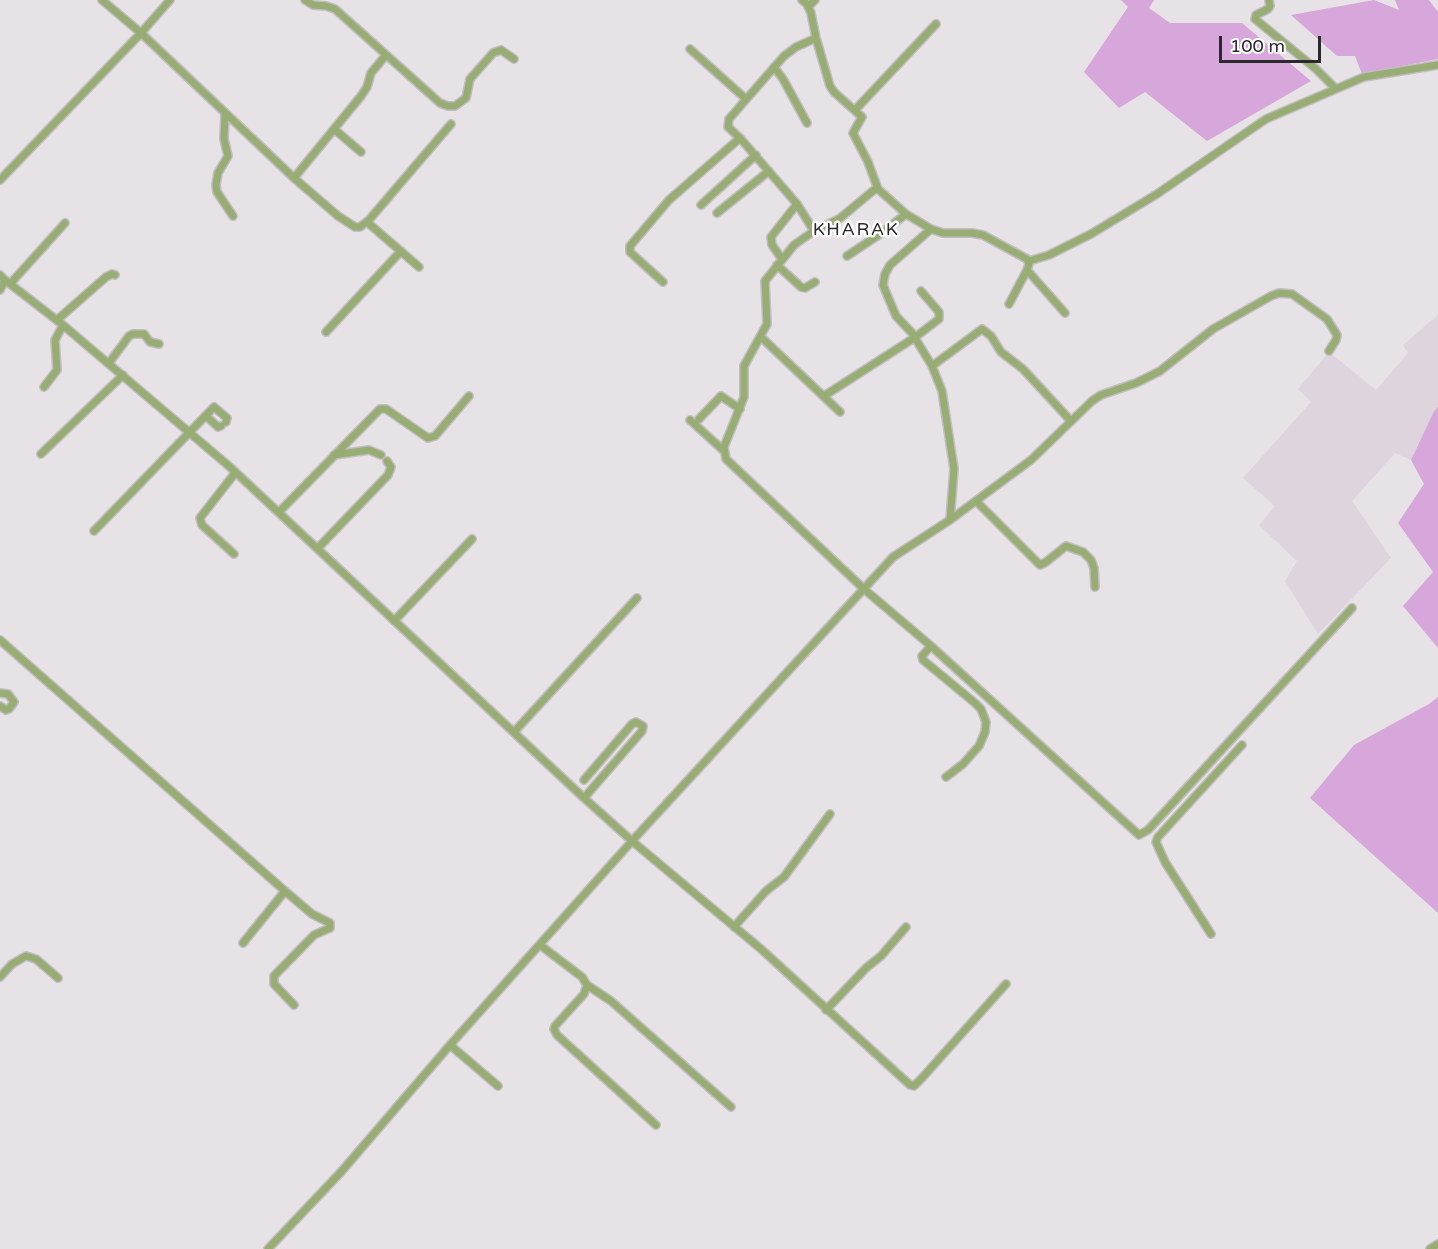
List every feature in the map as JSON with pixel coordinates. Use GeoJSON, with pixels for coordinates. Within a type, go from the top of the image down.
{"type":"FeatureCollection","features":[{"type":"Feature","properties":{"kind":"street"},"geometry":{"type":"LineString","coordinates":[[102,0],[141,33],[294,178],[347,223],[358,227],[367,222],[451,124]]}},
{"type":"Feature","properties":{"kind":"street"},"geometry":{"type":"LineString","coordinates":[[0,180],[170,0]]}},
{"type":"Feature","properties":{"kind":"street"},"geometry":{"type":"LineString","coordinates":[[305,0],[313,5],[335,9],[440,103],[448,106],[455,106],[466,98],[470,79],[493,53],[501,50],[514,59]]}},
{"type":"Feature","properties":{"kind":"street"},"geometry":{"type":"LineString","coordinates":[[802,0],[808,7],[830,86],[862,117],[854,128],[854,136],[868,162],[878,189],[906,214],[931,229],[944,233],[972,232],[983,235],[1029,261],[1049,255],[1091,234],[1157,194],[1266,119],[1364,77],[1438,65]]}},
{"type":"Feature","properties":{"kind":"street"},"geometry":{"type":"LineString","coordinates":[[808,7],[815,0]]}},
{"type":"Feature","properties":{"kind":"street"},"geometry":{"type":"LineString","coordinates":[[1269,0],[1268,9],[1256,15],[1255,19],[1328,79],[1335,88]]}},
{"type":"Feature","properties":{"kind":"street"},"geometry":{"type":"LineString","coordinates":[[855,110],[936,24]]}},
{"type":"Feature","properties":{"kind":"street"},"geometry":{"type":"LineString","coordinates":[[814,231],[797,204],[741,138],[728,127],[727,122],[774,67],[796,47],[816,38]]}},
{"type":"Feature","properties":{"kind":"street"},"geometry":{"type":"LineString","coordinates":[[690,49],[746,99]]}},
{"type":"Feature","properties":{"kind":"street"},"geometry":{"type":"LineString","coordinates":[[294,178],[365,91],[370,75],[386,55]]}},
{"type":"Feature","properties":{"kind":"street"},"geometry":{"type":"LineString","coordinates":[[774,67],[807,123]]}},
{"type":"Feature","properties":{"kind":"street"},"geometry":{"type":"LineString","coordinates":[[225,115],[224,139],[228,156],[218,173],[216,185],[233,216]]}},
{"type":"Feature","properties":{"kind":"street"},"geometry":{"type":"LineString","coordinates":[[334,129],[361,153]]}},
{"type":"Feature","properties":{"kind":"street"},"geometry":{"type":"LineString","coordinates":[[663,282],[630,252],[630,246],[669,200],[741,138]]}},
{"type":"Feature","properties":{"kind":"street"},"geometry":{"type":"LineString","coordinates":[[701,205],[756,156]]}},
{"type":"Feature","properties":{"kind":"street"},"geometry":{"type":"LineString","coordinates":[[717,213],[769,171]]}},
{"type":"Feature","properties":{"kind":"street"},"geometry":{"type":"LineString","coordinates":[[724,451],[745,394],[744,366],[761,337],[767,321],[764,282],[795,245],[814,231],[834,222],[871,192],[878,189]]}},
{"type":"Feature","properties":{"kind":"street"},"geometry":{"type":"LineString","coordinates":[[797,204],[771,237],[772,245],[780,262],[801,287],[808,287],[815,282]]}},
{"type":"Feature","properties":{"kind":"street"},"geometry":{"type":"LineString","coordinates":[[847,256],[906,214]]}},
{"type":"Feature","properties":{"kind":"street"},"geometry":{"type":"LineString","coordinates":[[367,222],[419,267]]}},
{"type":"Feature","properties":{"kind":"street"},"geometry":{"type":"LineString","coordinates":[[0,290],[5,280],[65,223]]}},
{"type":"Feature","properties":{"kind":"street"},"geometry":{"type":"LineString","coordinates":[[931,229],[890,265],[883,283],[892,309],[932,366],[944,400],[953,464],[950,520]]}},
{"type":"Feature","properties":{"kind":"street"},"geometry":{"type":"LineString","coordinates":[[326,332],[401,251]]}},
{"type":"Feature","properties":{"kind":"street"},"geometry":{"type":"LineString","coordinates":[[1009,304],[1027,270],[1029,261]]}},
{"type":"Feature","properties":{"kind":"street"},"geometry":{"type":"LineString","coordinates":[[1027,270],[1065,314]]}},
{"type":"Feature","properties":{"kind":"street"},"geometry":{"type":"LineString","coordinates":[[44,387],[57,370],[55,340],[60,322],[106,277],[110,274],[115,275]]}},
{"type":"Feature","properties":{"kind":"street"},"geometry":{"type":"LineString","coordinates":[[5,280],[60,322],[189,431],[318,548],[584,798],[734,927],[912,1086],[922,1078],[1006,984]]}},
{"type":"Feature","properties":{"kind":"street"},"geometry":{"type":"LineString","coordinates":[[824,396],[914,338],[940,317],[921,291]]}},
{"type":"Feature","properties":{"kind":"street"},"geometry":{"type":"LineString","coordinates":[[268,1249],[341,1172],[450,1045],[632,841],[893,556],[950,520],[1031,460],[1070,420],[1101,395],[1152,376],[1214,329],[1279,293],[1298,297],[1327,319],[1336,330],[1337,335],[1329,351]]}},
{"type":"Feature","properties":{"kind":"street"},"geometry":{"type":"LineString","coordinates":[[932,366],[982,329],[991,336],[1001,352],[1023,369],[1070,420]]}},
{"type":"Feature","properties":{"kind":"street"},"geometry":{"type":"LineString","coordinates":[[109,363],[133,334],[144,334],[149,341],[159,344]]}},
{"type":"Feature","properties":{"kind":"street"},"geometry":{"type":"LineString","coordinates":[[761,337],[840,412]]}},
{"type":"Feature","properties":{"kind":"street"},"geometry":{"type":"LineString","coordinates":[[41,454],[123,375]]}},
{"type":"Feature","properties":{"kind":"street"},"geometry":{"type":"LineString","coordinates":[[279,512],[380,409],[386,409],[428,438],[435,436],[469,396]]}},
{"type":"Feature","properties":{"kind":"street"},"geometry":{"type":"LineString","coordinates":[[699,419],[721,396],[740,409]]}},
{"type":"Feature","properties":{"kind":"street"},"geometry":{"type":"LineString","coordinates":[[94,531],[189,431],[215,407],[227,418],[218,427],[206,416]]}},
{"type":"Feature","properties":{"kind":"street"},"geometry":{"type":"LineString","coordinates":[[690,420],[724,451],[726,459],[737,470],[864,589],[931,646],[1136,833],[1142,834],[1148,830],[1352,608]]}},
{"type":"Feature","properties":{"kind":"street"},"geometry":{"type":"LineString","coordinates":[[334,455],[369,450],[381,455]]}},
{"type":"Feature","properties":{"kind":"street"},"geometry":{"type":"LineString","coordinates":[[318,548],[388,475],[391,467],[387,461]]}},
{"type":"Feature","properties":{"kind":"street"},"geometry":{"type":"LineString","coordinates":[[234,554],[202,525],[200,518],[235,473]]}},
{"type":"Feature","properties":{"kind":"street"},"geometry":{"type":"LineString","coordinates":[[976,501],[1040,565],[1066,546],[1083,552],[1091,560],[1094,568],[1095,587]]}},
{"type":"Feature","properties":{"kind":"street"},"geometry":{"type":"LineString","coordinates":[[394,621],[472,538]]}},
{"type":"Feature","properties":{"kind":"street"},"geometry":{"type":"LineString","coordinates":[[515,732],[637,598]]}},
{"type":"Feature","properties":{"kind":"street"},"geometry":{"type":"LineString","coordinates":[[0,640],[285,891],[312,914],[331,924],[328,929],[314,935],[274,976],[274,984],[294,1005]]}},
{"type":"Feature","properties":{"kind":"street"},"geometry":{"type":"LineString","coordinates":[[931,646],[922,656],[923,660],[975,703],[981,709],[986,722],[985,732],[979,746],[963,764],[946,777]]}},
{"type":"Feature","properties":{"kind":"street"},"geometry":{"type":"LineString","coordinates":[[0,693],[8,694],[14,702],[6,710],[0,706]]}},
{"type":"Feature","properties":{"kind":"street"},"geometry":{"type":"LineString","coordinates":[[584,780],[632,724],[636,722],[643,726],[584,798]]}},
{"type":"Feature","properties":{"kind":"street"},"geometry":{"type":"LineString","coordinates":[[1210,934],[1165,862],[1156,842],[1158,837],[1242,745]]}},
{"type":"Feature","properties":{"kind":"street"},"geometry":{"type":"LineString","coordinates":[[734,927],[766,891],[784,877],[830,814]]}},
{"type":"Feature","properties":{"kind":"street"},"geometry":{"type":"LineString","coordinates":[[243,943],[285,891]]}},
{"type":"Feature","properties":{"kind":"street"},"geometry":{"type":"LineString","coordinates":[[826,1010],[866,968],[886,951],[906,927]]}},
{"type":"Feature","properties":{"kind":"street"},"geometry":{"type":"LineString","coordinates":[[540,945],[582,977],[587,985],[611,1001],[731,1107]]}},
{"type":"Feature","properties":{"kind":"street"},"geometry":{"type":"LineString","coordinates":[[0,977],[12,964],[26,956],[36,960],[58,978]]}},
{"type":"Feature","properties":{"kind":"street"},"geometry":{"type":"LineString","coordinates":[[587,985],[584,994],[555,1026],[555,1032],[656,1125]]}},
{"type":"Feature","properties":{"kind":"street"},"geometry":{"type":"LineString","coordinates":[[450,1045],[498,1086]]}},
{"type":"Feature","properties":{"kind":"street"},"geometry":{"type":"LineString","coordinates":[[1430,1249],[1438,1245]]}},
{"type":"Feature","properties":{"kind":"shaded area"},"geometry":{"type":"Polygon","coordinates":[[[1121,0],[1154,0],[1149,8],[1170,23],[1242,23],[1311,81],[1207,141],[1145,92],[1119,108],[1084,72],[1128,7],[1121,0]]]}},
{"type":"Feature","properties":{"kind":"shaded area"},"geometry":{"type":"Polygon","coordinates":[[[1374,0],[1399,10],[1395,0],[1429,0],[1438,12],[1438,59],[1362,74],[1355,56],[1337,56],[1291,15],[1374,0]]]}},
{"type":"Feature","properties":{"kind":"shaded area"},"geometry":{"type":"Polygon","coordinates":[[[1438,315],[1438,407],[1411,460],[1395,453],[1352,501],[1391,558],[1318,634],[1285,581],[1297,561],[1259,525],[1275,506],[1243,478],[1311,402],[1298,389],[1329,352],[1376,390],[1408,353],[1403,345],[1438,315]]]}},
{"type":"Feature","properties":{"kind":"shaded area"},"geometry":{"type":"Polygon","coordinates":[[[1438,407],[1438,648],[1403,606],[1433,572],[1398,523],[1424,484],[1411,460],[1438,407]]]}},
{"type":"Feature","properties":{"kind":"shaded area"},"geometry":{"type":"Polygon","coordinates":[[[1438,697],[1438,913],[1310,798],[1354,745],[1438,697]]]}},
{"type":"Feature","properties":{"kind":"district","name":"KHARAK"},"geometry":{"type":"Point","coordinates":[856,230]}}]}
